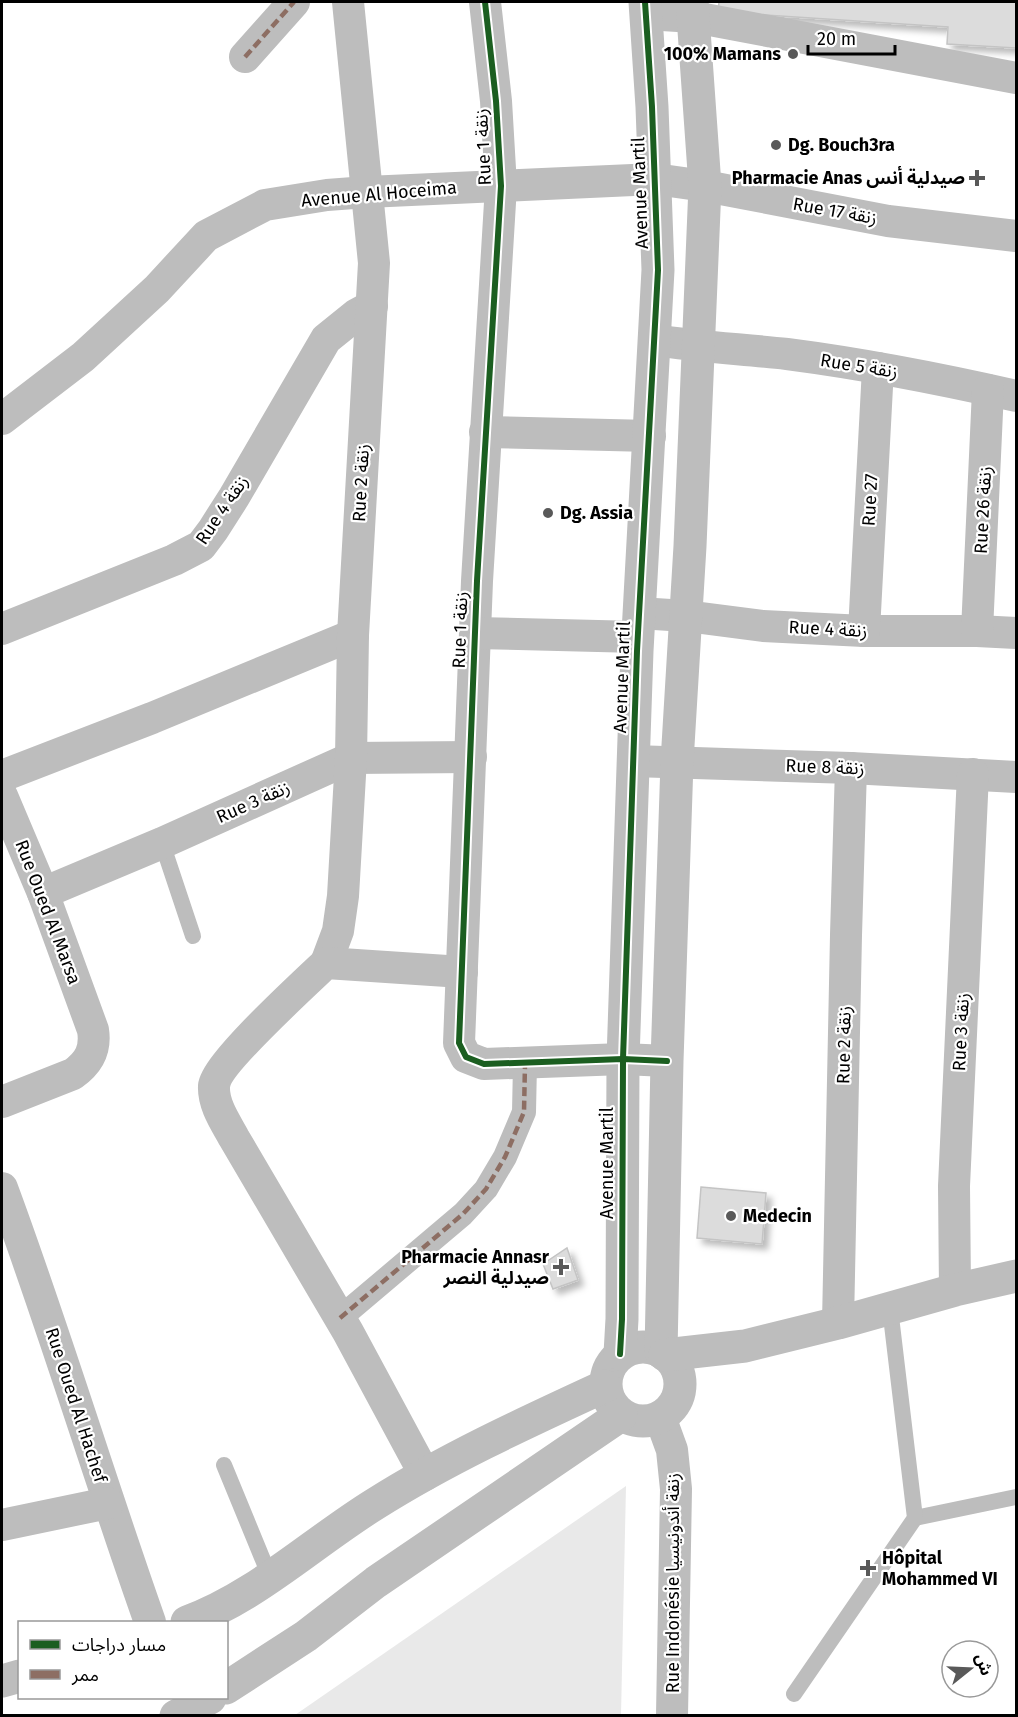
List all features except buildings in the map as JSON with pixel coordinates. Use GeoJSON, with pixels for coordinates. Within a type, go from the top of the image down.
{"type":"FeatureCollection","features":[{"type":"Feature","properties":{"kind":"street"},"geometry":{"type":"LineString","coordinates":[[245,57],[294,2]]}},
{"type":"Feature","properties":{"kind":"street","name":"Rue 2 زنقة"},"geometry":{"type":"LineString","coordinates":[[326,963],[335,943],[341,920],[351,758],[353,635],[374,263],[348,2]]}},
{"type":"Feature","properties":{"kind":"street","name":"Rue 1 زنقة"},"geometry":{"type":"LineString","coordinates":[[485,2],[501,186],[475,633],[459,1043],[466,1057],[478,1062],[525,1064],[623,1059],[667,1061]]}},
{"type":"Feature","properties":{"kind":"street"},"geometry":{"type":"LineString","coordinates":[[646,8],[693,9],[1017,78]]}},
{"type":"Feature","properties":{"kind":"street","name":"Avenue Martil"},"geometry":{"type":"LineString","coordinates":[[620,1354],[623,1059],[633,761],[658,270],[646,8]]}},
{"type":"Feature","properties":{"kind":"street"},"geometry":{"type":"LineString","coordinates":[[663,1353],[667,1061],[677,762],[686,616],[705,186],[693,9]]}},
{"type":"Feature","properties":{"kind":"street","name":"Avenue Al Hoceima"},"geometry":{"type":"LineString","coordinates":[[2,419],[84,357],[157,289],[206,236],[265,205],[327,195],[367,192],[655,179]]}},
{"type":"Feature","properties":{"kind":"street","name":"Rue 17 زنقة"},"geometry":{"type":"LineString","coordinates":[[655,179],[888,220],[1017,236]]}},
{"type":"Feature","properties":{"kind":"street","name":"Rue 4 زنقة"},"geometry":{"type":"LineString","coordinates":[[2,628],[174,560],[201,546],[234,497],[326,339],[357,314],[372,306]]}},
{"type":"Feature","properties":{"kind":"street","name":"Rue 5 زنقة"},"geometry":{"type":"LineString","coordinates":[[655,340],[699,347],[786,354],[878,368],[1002,393]]}},
{"type":"Feature","properties":{"kind":"street","name":"Rue 27"},"geometry":{"type":"LineString","coordinates":[[864,631],[878,368]]}},
{"type":"Feature","properties":{"kind":"street","name":"Rue 26 زنقة"},"geometry":{"type":"LineString","coordinates":[[977,631],[1002,393]]}},
{"type":"Feature","properties":{"kind":"street"},"geometry":{"type":"LineString","coordinates":[[486,432],[650,436]]}},
{"type":"Feature","properties":{"kind":"street","name":"Rue 4 زنقة"},"geometry":{"type":"LineString","coordinates":[[475,633],[639,625],[686,616],[763,626],[864,631],[1017,633]]}},
{"type":"Feature","properties":{"kind":"street"},"geometry":{"type":"LineString","coordinates":[[2,776],[152,718],[353,635]]}},
{"type":"Feature","properties":{"kind":"street","name":"Rue 3 زنقة"},"geometry":{"type":"LineString","coordinates":[[43,893],[162,843],[351,758],[471,757]]}},
{"type":"Feature","properties":{"kind":"street","name":"Rue 8 زنقة"},"geometry":{"type":"LineString","coordinates":[[633,761],[851,768],[1017,777]]}},
{"type":"Feature","properties":{"kind":"street","name":"Rue 2 زنقة"},"geometry":{"type":"LineString","coordinates":[[838,1323],[851,768]]}},
{"type":"Feature","properties":{"kind":"street","name":"Rue 3 زنقة"},"geometry":{"type":"LineString","coordinates":[[955,1290],[954,1186],[973,774]]}},
{"type":"Feature","properties":{"kind":"street","name":"Rue Oued Al Marsa"},"geometry":{"type":"LineString","coordinates":[[2,796],[43,893],[93,1030],[94,1049],[82,1068],[73,1074],[2,1102]]}},
{"type":"Feature","properties":{"kind":"street"},"geometry":{"type":"LineString","coordinates":[[425,1475],[340,1318],[234,1138],[219,1110],[214,1088],[216,1077],[232,1057],[326,963],[462,972]]}},
{"type":"Feature","properties":{"kind":"street"},"geometry":{"type":"LineString","coordinates":[[340,1318],[463,1214],[486,1189],[505,1157],[524,1112],[525,1064]]}},
{"type":"Feature","properties":{"kind":"street","name":"Rue Oued Al Hachef"},"geometry":{"type":"LineString","coordinates":[[2,1188],[149,1621]]}},
{"type":"Feature","properties":{"kind":"street"},"geometry":{"type":"LineString","coordinates":[[663,1353],[745,1346],[955,1290],[1017,1276]]}},
{"type":"Feature","properties":{"kind":"street"},"geometry":{"type":"LineString","coordinates":[[669,1406],[680,1386],[676,1368],[663,1353],[651,1348],[640,1347],[620,1354],[609,1368],[605,1386],[610,1402],[621,1415],[640,1422],[669,1406],[745,1346]]}},
{"type":"Feature","properties":{"kind":"street"},"geometry":{"type":"LineString","coordinates":[[192,1621],[214,1613],[401,1487],[485,1442],[605,1386]]}},
{"type":"Feature","properties":{"kind":"street","name":"Rue Indonésie زنقة أندونيسيا"},"geometry":{"type":"LineString","coordinates":[[669,1406],[676,1489],[672,1716]]}},
{"type":"Feature","properties":{"kind":"street"},"geometry":{"type":"LineString","coordinates":[[228,1687],[306,1636],[376,1582],[621,1415]]}},
{"type":"Feature","properties":{"kind":"street"},"geometry":{"type":"LineString","coordinates":[[2,1525],[108,1503]]}},
{"type":"Feature","properties":{"kind":"street"},"geometry":{"type":"LineString","coordinates":[[2,1681],[18,1677]]}},
{"type":"Feature","properties":{"kind":"street"},"geometry":{"type":"LineString","coordinates":[[176,1716],[208,1699]]}},
{"type":"Feature","properties":{"kind":"lane"},"geometry":{"type":"LineString","coordinates":[[162,843],[193,936]]}},
{"type":"Feature","properties":{"kind":"lane"},"geometry":{"type":"LineString","coordinates":[[794,1694],[915,1518],[890,1308]]}},
{"type":"Feature","properties":{"kind":"lane"},"geometry":{"type":"LineString","coordinates":[[224,1465],[270,1577]]}},
{"type":"Feature","properties":{"kind":"lane"},"geometry":{"type":"LineString","coordinates":[[915,1518],[1017,1497]]}},
{"type":"Feature","properties":{"kind":"shaded area"},"geometry":{"type":"Polygon","coordinates":[[[626,1486],[621,1715],[295,1715],[626,1486]]]}},
{"type":"Feature","properties":{"kind":"marked path"},"geometry":{"type":"LineString","coordinates":[[245,57],[294,2]]}},
{"type":"Feature","properties":{"kind":"marked path"},"geometry":{"type":"LineString","coordinates":[[340,1318],[463,1214],[486,1189],[505,1157],[524,1112],[525,1064]]}},
{"type":"Feature","properties":{"kind":"cycle path"},"geometry":{"type":"LineString","coordinates":[[485,2],[496,101],[501,186],[477,581],[459,1043],[466,1057],[484,1064],[623,1059],[667,1061]]}},
{"type":"Feature","properties":{"kind":"cycle path"},"geometry":{"type":"LineString","coordinates":[[620,1354],[623,1059],[637,651],[658,270],[652,107],[645,2]]}},
{"type":"Feature","properties":{"kind":"place","name":"100% Mamans"},"geometry":{"type":"Point","coordinates":[793,54]}},
{"type":"Feature","properties":{"kind":"place","name":"Dg. Bouch3ra"},"geometry":{"type":"Point","coordinates":[776,145]}},
{"type":"Feature","properties":{"kind":"place","name":"Pharmacie Anas صيدلية أنس"},"geometry":{"type":"Point","coordinates":[977,178]}},
{"type":"Feature","properties":{"kind":"place","name":"Dg. Assia"},"geometry":{"type":"Point","coordinates":[548,513]}},
{"type":"Feature","properties":{"kind":"place","name":"Medecin"},"geometry":{"type":"Point","coordinates":[731,1216]}},
{"type":"Feature","properties":{"kind":"place","name":"Pharmacie Annasr صيدلية النصر"},"geometry":{"type":"Point","coordinates":[561,1267]}},
{"type":"Feature","properties":{"kind":"place","name":"Hôpital Mohammed VI"},"geometry":{"type":"Point","coordinates":[868,1568]}}]}
